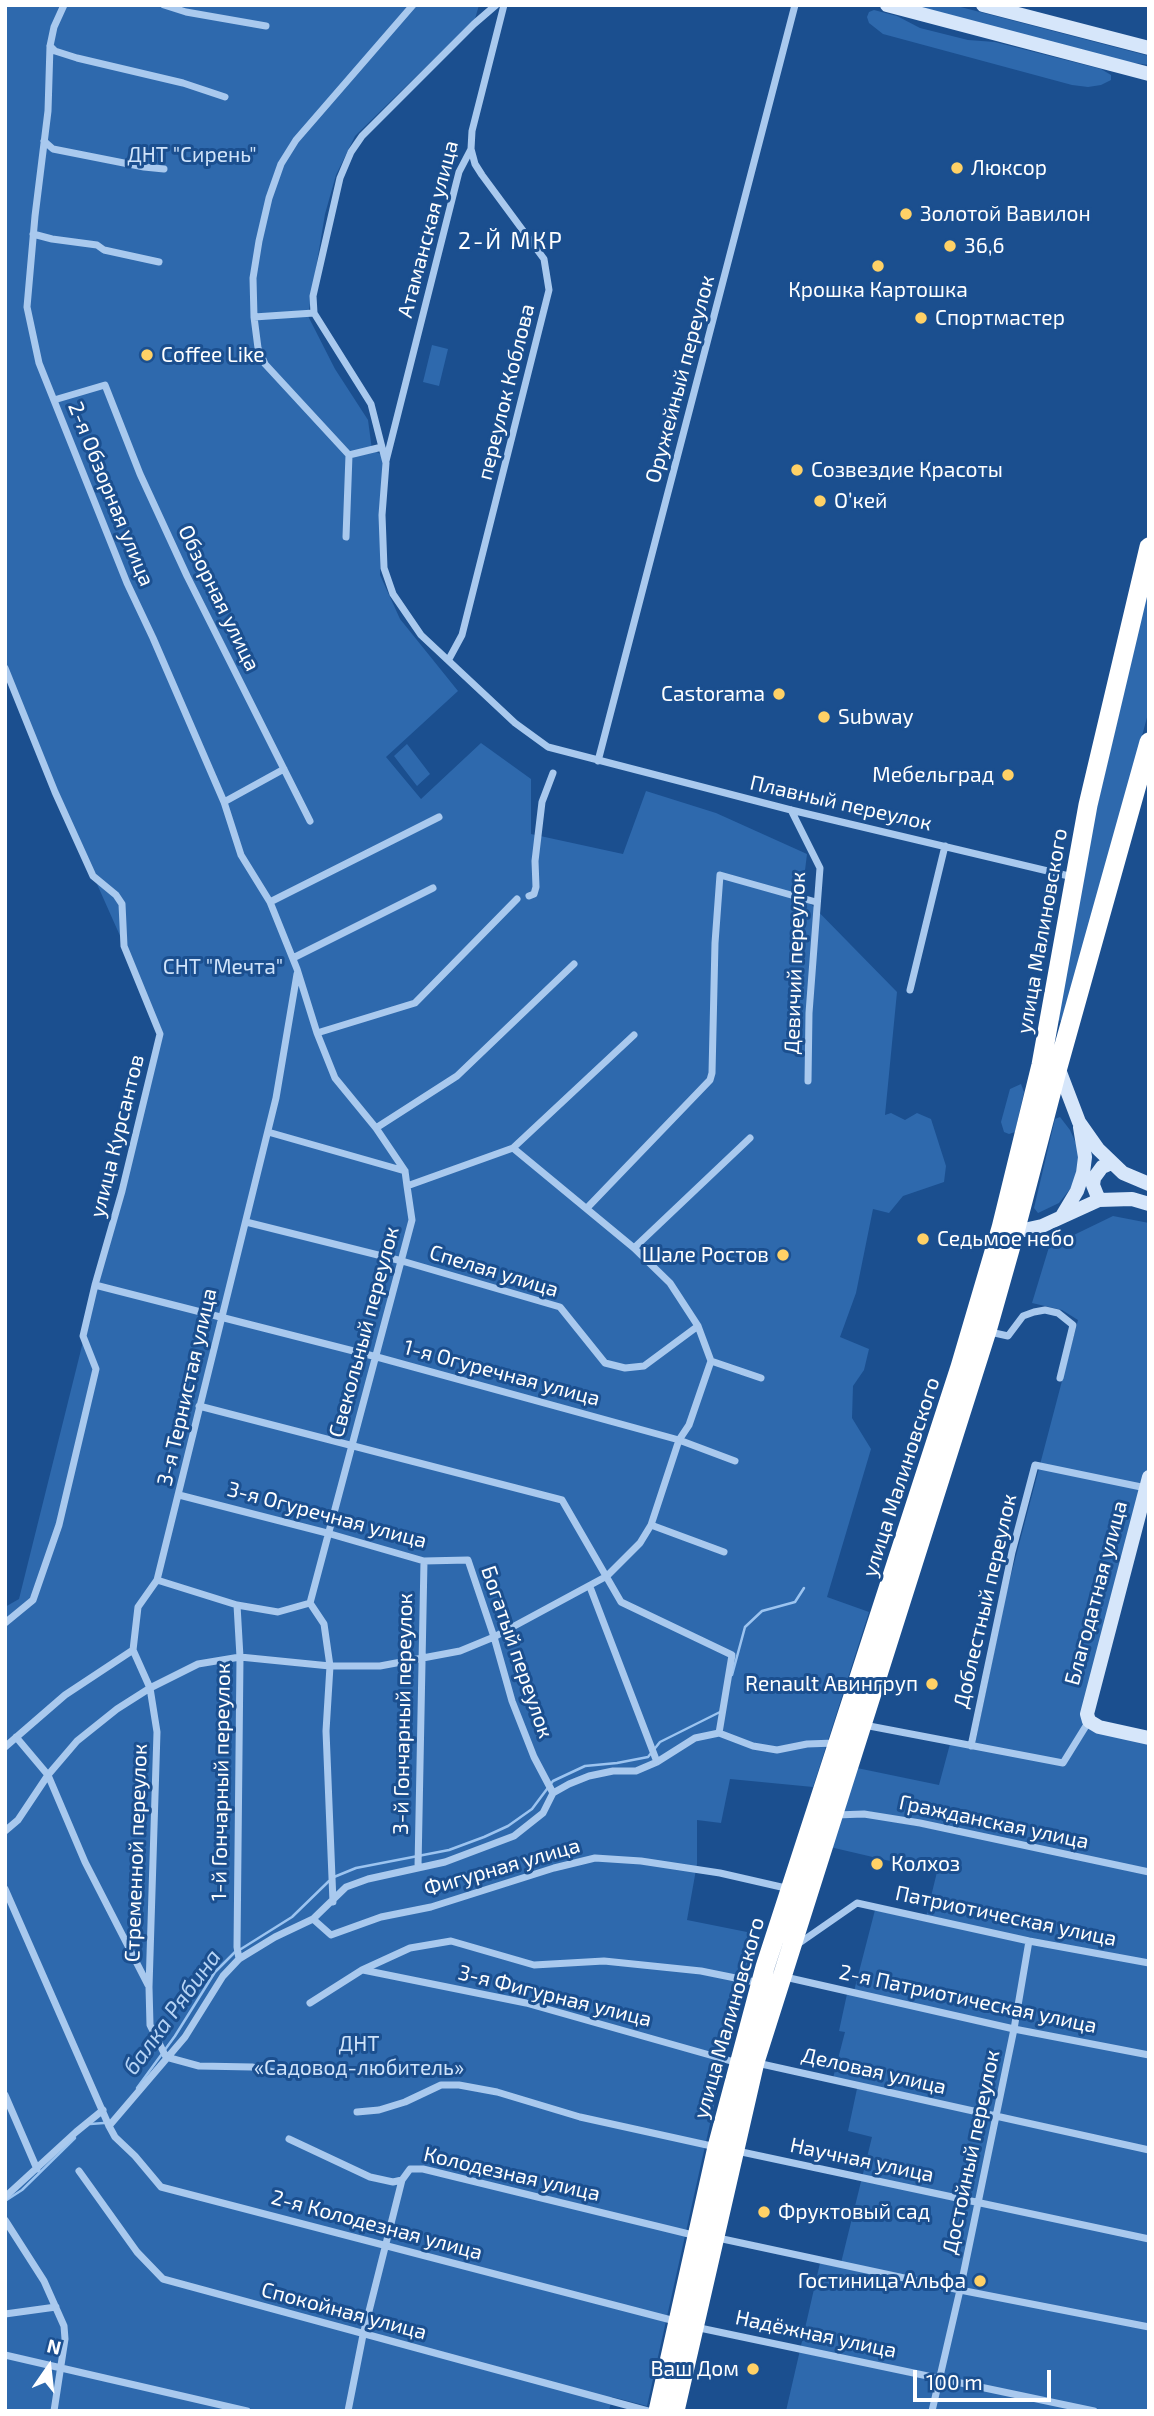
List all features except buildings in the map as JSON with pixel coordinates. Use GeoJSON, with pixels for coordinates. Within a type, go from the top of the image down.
{"type":"FeatureCollection","features":[{"type":"Feature","properties":{"kind":"highway","name":"улица Малиновского"},"geometry":{"type":"LineString","coordinates":[[746,2063],[781,1976],[987,1331],[1104,734],[1149,547]]}},
{"type":"Feature","properties":{"kind":"highway","name":"улица Малиновского"},"geometry":{"type":"LineString","coordinates":[[675,2411],[687,2324],[746,2063],[761,1983],[960,1367],[1008,1230],[1144,781],[1149,742]]}},
{"type":"Feature","properties":{"kind":"highway","name":"улица Малиновского"},"geometry":{"type":"LineString","coordinates":[[658,2411],[687,2324]]}},
{"type":"Feature","properties":{"kind":"street","name":"2-я Обзорная улица"},"geometry":{"type":"LineString","coordinates":[[64,5],[54,27],[50,46],[48,111],[27,307],[39,363],[127,583],[224,802],[241,855],[270,902],[297,970]]}},
{"type":"Feature","properties":{"kind":"street"},"geometry":{"type":"LineString","coordinates":[[164,5],[186,12],[266,26]]}},
{"type":"Feature","properties":{"kind":"street"},"geometry":{"type":"LineString","coordinates":[[346,537],[349,455],[265,364],[258,348],[253,278],[269,198],[281,164],[296,140],[414,5]]}},
{"type":"Feature","properties":{"kind":"street"},"geometry":{"type":"LineString","coordinates":[[386,463],[371,404],[314,313],[313,296],[340,178],[351,152],[362,136],[496,5]]}},
{"type":"Feature","properties":{"kind":"street","name":"Атаманская улица"},"geometry":{"type":"LineString","coordinates":[[386,463],[459,172],[471,149],[472,131],[504,5]]}},
{"type":"Feature","properties":{"kind":"street","name":"Оружейный переулок"},"geometry":{"type":"LineString","coordinates":[[598,761],[795,5]]}},
{"type":"Feature","properties":{"kind":"street"},"geometry":{"type":"LineString","coordinates":[[887,5],[1149,74]]}},
{"type":"Feature","properties":{"kind":"street"},"geometry":{"type":"LineString","coordinates":[[983,5],[1149,48]]}},
{"type":"Feature","properties":{"kind":"street"},"geometry":{"type":"LineString","coordinates":[[50,46],[55,51],[87,61],[183,83],[225,97]]}},
{"type":"Feature","properties":{"kind":"street"},"geometry":{"type":"LineString","coordinates":[[44,141],[53,149],[164,169]]}},
{"type":"Feature","properties":{"kind":"street","name":"переулок Коблова"},"geometry":{"type":"LineString","coordinates":[[449,659],[462,635],[549,290],[544,259],[482,175],[475,164],[471,149]]}},
{"type":"Feature","properties":{"kind":"street"},"geometry":{"type":"LineString","coordinates":[[33,234],[97,246],[104,250],[159,262]]}},
{"type":"Feature","properties":{"kind":"street"},"geometry":{"type":"LineString","coordinates":[[254,317],[314,313]]}},
{"type":"Feature","properties":{"kind":"street","name":"Обзорная улица"},"geometry":{"type":"LineString","coordinates":[[54,400],[105,385],[140,474],[187,576],[310,821]]}},
{"type":"Feature","properties":{"kind":"street"},"geometry":{"type":"LineString","coordinates":[[349,455],[382,447]]}},
{"type":"Feature","properties":{"kind":"street","name":"Плавный переулок"},"geometry":{"type":"LineString","coordinates":[[386,463],[382,515],[384,568],[393,594],[421,635],[514,723],[548,747],[791,810],[1075,877]]}},
{"type":"Feature","properties":{"kind":"street","name":"улица Курсантов"},"geometry":{"type":"LineString","coordinates":[[5,668],[93,876],[116,895],[122,904],[124,946],[160,1034],[83,1336],[96,1369],[59,1525],[33,1600],[5,1623]]}},
{"type":"Feature","properties":{"kind":"street"},"geometry":{"type":"LineString","coordinates":[[224,802],[284,769]]}},
{"type":"Feature","properties":{"kind":"street"},"geometry":{"type":"LineString","coordinates":[[529,896],[534,894],[536,887],[535,861],[542,802],[553,773]]}},
{"type":"Feature","properties":{"kind":"street","name":"Девичий переулок"},"geometry":{"type":"LineString","coordinates":[[791,810],[820,868],[809,1013],[808,1081]]}},
{"type":"Feature","properties":{"kind":"street"},"geometry":{"type":"LineString","coordinates":[[270,902],[439,817]]}},
{"type":"Feature","properties":{"kind":"street"},"geometry":{"type":"LineString","coordinates":[[910,990],[945,846]]}},
{"type":"Feature","properties":{"kind":"street"},"geometry":{"type":"LineString","coordinates":[[587,1208],[710,1080],[720,875],[816,902]]}},
{"type":"Feature","properties":{"kind":"street"},"geometry":{"type":"LineString","coordinates":[[293,958],[433,888]]}},
{"type":"Feature","properties":{"kind":"street"},"geometry":{"type":"LineString","coordinates":[[317,1033],[415,1003],[517,899]]}},
{"type":"Feature","properties":{"kind":"street"},"geometry":{"type":"LineString","coordinates":[[376,1128],[457,1076],[575,964]]}},
{"type":"Feature","properties":{"kind":"street","name":"Свекольный переулок"},"geometry":{"type":"LineString","coordinates":[[297,970],[335,1078],[376,1128],[404,1171],[412,1220],[310,1603]]}},
{"type":"Feature","properties":{"kind":"street","name":"3-я Тернистая улица"},"geometry":{"type":"LineString","coordinates":[[133,1650],[138,1607],[157,1580],[268,1132],[297,970]]}},
{"type":"Feature","properties":{"kind":"street"},"geometry":{"type":"LineString","coordinates":[[407,1186],[513,1148],[634,1035]]}},
{"type":"Feature","properties":{"kind":"street"},"geometry":{"type":"LineString","coordinates":[[1058,1067],[1079,1122],[1085,1157],[1077,1191],[1061,1217]]}},
{"type":"Feature","properties":{"kind":"street"},"geometry":{"type":"LineString","coordinates":[[1079,1122],[1111,1163],[1134,1179],[1149,1184]]}},
{"type":"Feature","properties":{"kind":"street"},"geometry":{"type":"LineString","coordinates":[[268,1132],[404,1171]]}},
{"type":"Feature","properties":{"kind":"street"},"geometry":{"type":"LineString","coordinates":[[634,1248],[750,1138]]}},
{"type":"Feature","properties":{"kind":"street"},"geometry":{"type":"LineString","coordinates":[[5,1831],[18,1820],[48,1775],[77,1741],[117,1709],[150,1688],[198,1664],[240,1657],[330,1666],[380,1666],[460,1651],[494,1637],[590,1587],[607,1576],[640,1543],[651,1525],[679,1440],[689,1424],[711,1361],[698,1326],[670,1283],[634,1248],[513,1148]]}},
{"type":"Feature","properties":{"kind":"street"},"geometry":{"type":"LineString","coordinates":[[1099,1199],[1094,1191],[1094,1178],[1102,1167],[1111,1163]]}},
{"type":"Feature","properties":{"kind":"street"},"geometry":{"type":"LineString","coordinates":[[1008,1230],[1042,1226],[1099,1199],[1132,1199],[1149,1203]]}},
{"type":"Feature","properties":{"kind":"street","name":"Спелая улица"},"geometry":{"type":"LineString","coordinates":[[246,1222],[402,1261],[560,1307],[605,1363],[625,1368],[645,1366],[698,1326]]}},
{"type":"Feature","properties":{"kind":"street","name":"1-я Огуречная улица"},"geometry":{"type":"LineString","coordinates":[[95,1285],[377,1357],[679,1440],[735,1461]]}},
{"type":"Feature","properties":{"kind":"street"},"geometry":{"type":"LineString","coordinates":[[987,1331],[1008,1336],[1023,1316],[1034,1311],[1045,1310],[1058,1314],[1073,1325],[1060,1378]]}},
{"type":"Feature","properties":{"kind":"street"},"geometry":{"type":"LineString","coordinates":[[711,1361],[761,1378]]}},
{"type":"Feature","properties":{"kind":"street"},"geometry":{"type":"LineString","coordinates":[[199,1406],[562,1500],[621,1602],[732,1655],[719,1733]]}},
{"type":"Feature","properties":{"kind":"street","name":"Доблестный переулок"},"geometry":{"type":"LineString","coordinates":[[971,1746],[1012,1552],[1035,1465],[1147,1482]]}},
{"type":"Feature","properties":{"kind":"street","name":"Благодатная улица"},"geometry":{"type":"LineString","coordinates":[[861,1725],[1063,1763],[1089,1721],[1088,1701],[1147,1482]]}},
{"type":"Feature","properties":{"kind":"street","name":"3-я Огуречная улица"},"geometry":{"type":"LineString","coordinates":[[179,1495],[424,1561],[468,1560]]}},
{"type":"Feature","properties":{"kind":"street"},"geometry":{"type":"LineString","coordinates":[[651,1525],[724,1552]]}},
{"type":"Feature","properties":{"kind":"street","name":"Богатый переулок"},"geometry":{"type":"LineString","coordinates":[[468,1560],[512,1701],[534,1757],[553,1793]]}},
{"type":"Feature","properties":{"kind":"street","name":"3-й Гончарный переулок"},"geometry":{"type":"LineString","coordinates":[[418,1867],[424,1561]]}},
{"type":"Feature","properties":{"kind":"street"},"geometry":{"type":"LineString","coordinates":[[157,1580],[237,1605],[278,1612],[310,1603],[324,1623],[330,1666],[326,1731],[333,1902]]}},
{"type":"Feature","properties":{"kind":"street"},"geometry":{"type":"LineString","coordinates":[[590,1587],[657,1762]]}},
{"type":"Feature","properties":{"kind":"street","name":"1-й Гончарный переулок"},"geometry":{"type":"LineString","coordinates":[[237,1605],[240,1657],[239,1959]]}},
{"type":"Feature","properties":{"kind":"street"},"geometry":{"type":"LineString","coordinates":[[5,1747],[65,1695],[133,1650]]}},
{"type":"Feature","properties":{"kind":"street","name":"Стременной переулок"},"geometry":{"type":"LineString","coordinates":[[133,1650],[150,1688],[157,1732],[150,2025],[166,2057]]}},
{"type":"Feature","properties":{"kind":"street"},"geometry":{"type":"LineString","coordinates":[[1089,1721],[1099,1727],[1149,1738]]}},
{"type":"Feature","properties":{"kind":"street"},"geometry":{"type":"LineString","coordinates":[[109,2126],[185,2036],[223,1976],[239,1959],[275,1937],[313,1919],[346,1887],[368,1879],[445,1862],[514,1836],[543,1814],[553,1793],[589,1776],[613,1771],[636,1771],[657,1762],[695,1738],[719,1733],[777,1751],[807,1744],[839,1743]]}},
{"type":"Feature","properties":{"kind":"street"},"geometry":{"type":"LineString","coordinates":[[16,1737],[48,1775],[85,1862],[149,1987]]}},
{"type":"Feature","properties":{"kind":"street","name":"Гражданская улица"},"geometry":{"type":"LineString","coordinates":[[832,1815],[864,1814],[920,1823],[1149,1871]]}},
{"type":"Feature","properties":{"kind":"street","name":"Фигурная улица"},"geometry":{"type":"LineString","coordinates":[[313,1919],[331,1935],[381,1917],[431,1907],[554,1868],[595,1858],[641,1861],[707,1871],[791,1889]]}},
{"type":"Feature","properties":{"kind":"street","name":"2-я Колодезная улица"},"geometry":{"type":"LineString","coordinates":[[5,1889],[109,2126],[115,2137],[135,2155],[161,2187],[687,2324]]}},
{"type":"Feature","properties":{"kind":"street","name":"Патриотическая улица"},"geometry":{"type":"LineString","coordinates":[[789,1951],[857,1903],[1029,1941],[1149,1962]]}},
{"type":"Feature","properties":{"kind":"street"},"geometry":{"type":"LineString","coordinates":[[310,2003],[362,1970],[410,1948],[451,1941],[534,1965],[604,1961],[701,1971],[761,1983]]}},
{"type":"Feature","properties":{"kind":"street","name":"Достойный переулок"},"geometry":{"type":"LineString","coordinates":[[932,2411],[1014,2029],[1029,1941]]}},
{"type":"Feature","properties":{"kind":"street","name":"3-я Фигурная улица"},"geometry":{"type":"LineString","coordinates":[[362,1970],[526,2003],[746,2063]]}},
{"type":"Feature","properties":{"kind":"street","name":"2-я Патриотическая улица"},"geometry":{"type":"LineString","coordinates":[[781,1976],[1014,2029],[1149,2055]]}},
{"type":"Feature","properties":{"kind":"street"},"geometry":{"type":"LineString","coordinates":[[166,2057],[199,2066],[252,2067],[282,2074]]}},
{"type":"Feature","properties":{"kind":"street","name":"Деловая улица"},"geometry":{"type":"LineString","coordinates":[[746,2063],[1149,2150]]}},
{"type":"Feature","properties":{"kind":"street","name":"Научная улица"},"geometry":{"type":"LineString","coordinates":[[357,2112],[379,2110],[405,2102],[441,2085],[459,2085],[496,2092],[580,2117],[1149,2239]]}},
{"type":"Feature","properties":{"kind":"street"},"geometry":{"type":"LineString","coordinates":[[5,2095],[37,2169]]}},
{"type":"Feature","properties":{"kind":"street"},"geometry":{"type":"LineString","coordinates":[[5,2197],[103,2110]]}},
{"type":"Feature","properties":{"kind":"street","name":"Колодезная улица"},"geometry":{"type":"LineString","coordinates":[[289,2138],[370,2177],[393,2182],[402,2180],[411,2169],[423,2169],[706,2237]]}},
{"type":"Feature","properties":{"kind":"street","name":"Спокойная улица"},"geometry":{"type":"LineString","coordinates":[[79,2171],[138,2252],[163,2279],[648,2411]]}},
{"type":"Feature","properties":{"kind":"street"},"geometry":{"type":"LineString","coordinates":[[348,2411],[363,2335],[402,2180]]}},
{"type":"Feature","properties":{"kind":"street"},"geometry":{"type":"LineString","coordinates":[[5,2220],[44,2281],[64,2326],[65,2339],[54,2411]]}},
{"type":"Feature","properties":{"kind":"street"},"geometry":{"type":"LineString","coordinates":[[706,2237],[1149,2327]]}},
{"type":"Feature","properties":{"kind":"street"},"geometry":{"type":"LineString","coordinates":[[5,2314],[56,2307]]}},
{"type":"Feature","properties":{"kind":"street","name":"Надёжная улица"},"geometry":{"type":"LineString","coordinates":[[687,2324],[1094,2411]]}},
{"type":"Feature","properties":{"kind":"street"},"geometry":{"type":"LineString","coordinates":[[5,2355],[247,2411]]}},
{"type":"Feature","properties":{"kind":"green space","name":"ДНТ «Садовод-любитель»"},"geometry":{"type":"Polygon","coordinates":[[[5,5],[479,5],[475,19],[355,136],[336,175],[325,214],[308,316],[335,369],[368,420],[372,450],[383,455],[380,575],[400,619],[458,691],[386,757],[421,799],[481,743],[531,779],[531,834],[623,854],[646,791],[716,813],[807,854],[802,895],[897,992],[885,1115],[891,1113],[905,1120],[917,1113],[931,1119],[946,1166],[944,1182],[903,1196],[889,1213],[873,1209],[856,1293],[840,1337],[869,1349],[864,1370],[853,1386],[852,1418],[871,1449],[827,1597],[869,1612],[813,1787],[730,1779],[721,1823],[697,1820],[697,1864],[687,1920],[762,1935],[726,2052],[647,2406],[612,2397],[609,2411],[5,2411],[5,1607],[19,1599],[161,1028],[5,677],[5,5]]]}},
{"type":"Feature","properties":{"kind":"green space"},"geometry":{"type":"Polygon","coordinates":[[[907,5],[953,5],[1149,56],[1149,65],[1121,61],[907,5]]]}},
{"type":"Feature","properties":{"kind":"green space"},"geometry":{"type":"Polygon","coordinates":[[[874,10],[897,16],[920,28],[968,40],[995,42],[1101,69],[1111,75],[1111,80],[1088,87],[1072,85],[883,34],[869,23],[867,17],[869,12],[874,10]]]}},
{"type":"Feature","properties":{"kind":"green space"},"geometry":{"type":"Polygon","coordinates":[[[432,345],[448,349],[439,386],[423,382],[432,345]]]}},
{"type":"Feature","properties":{"kind":"green space"},"geometry":{"type":"Polygon","coordinates":[[[1149,585],[1149,710],[1089,932],[1061,1021],[1058,1020],[1093,824],[1149,585]]]}},
{"type":"Feature","properties":{"kind":"green space"},"geometry":{"type":"Polygon","coordinates":[[[407,744],[430,774],[417,786],[394,756],[407,744]]]}},
{"type":"Feature","properties":{"kind":"green space"},"geometry":{"type":"Polygon","coordinates":[[[1021,1084],[1024,1092],[1015,1132],[1009,1134],[1004,1132],[1001,1122],[1010,1089],[1021,1084]]]}},
{"type":"Feature","properties":{"kind":"green space"},"geometry":{"type":"Polygon","coordinates":[[[1060,1117],[1070,1130],[1079,1150],[1077,1180],[1059,1203],[1038,1213],[1034,1208],[1055,1119],[1060,1117]]]}},
{"type":"Feature","properties":{"kind":"green space"},"geometry":{"type":"Polygon","coordinates":[[[1113,1216],[1149,1223],[1149,1464],[1083,1724],[1149,1740],[1149,2411],[786,2411],[820,2263],[840,2267],[872,2137],[848,2131],[858,2084],[833,2078],[845,2032],[839,2031],[847,1994],[853,1995],[875,1910],[925,1921],[937,1872],[830,1847],[840,1818],[866,1817],[964,1834],[964,1830],[866,1811],[841,1813],[857,1768],[939,1785],[950,1744],[974,1749],[1006,1594],[1078,1320],[1062,1310],[1032,1303],[1049,1247],[1113,1216]]]}},
{"type":"Feature","properties":{"kind":"waterway","name":"балка Рябина"},"geometry":{"type":"LineString","coordinates":[[732,1675],[745,1627],[762,1611],[795,1602],[804,1588]]}},
{"type":"Feature","properties":{"kind":"waterway","name":"балка Рябина"},"geometry":{"type":"LineString","coordinates":[[334,1877],[356,1868],[449,1850],[484,1837],[508,1826],[532,1809],[553,1781],[585,1766],[648,1757],[660,1742],[722,1711]]}},
{"type":"Feature","properties":{"kind":"waterway","name":"балка Рябина"},"geometry":{"type":"LineString","coordinates":[[241,1949],[292,1917],[329,1881]]}},
{"type":"Feature","properties":{"kind":"waterway","name":"балка Рябина"},"geometry":{"type":"LineString","coordinates":[[137,2088],[175,2036],[215,1972],[235,1952]]}},
{"type":"Feature","properties":{"kind":"waterway","name":"балка Рябина"},"geometry":{"type":"LineString","coordinates":[[90,2124],[104,2123]]}},
{"type":"Feature","properties":{"kind":"waterway","name":"балка Рябина"},"geometry":{"type":"LineString","coordinates":[[5,2201],[22,2190],[75,2138]]}},
{"type":"Feature","properties":{"kind":"place","name":"Люксор"},"geometry":{"type":"Point","coordinates":[957,168]}},
{"type":"Feature","properties":{"kind":"place","name":"Золотой Вавилон"},"geometry":{"type":"Point","coordinates":[906,214]}},
{"type":"Feature","properties":{"kind":"place","name":"36,6"},"geometry":{"type":"Point","coordinates":[950,246]}},
{"type":"Feature","properties":{"kind":"place","name":"Крошка Картошка"},"geometry":{"type":"Point","coordinates":[878,266]}},
{"type":"Feature","properties":{"kind":"place","name":"Спортмастер"},"geometry":{"type":"Point","coordinates":[921,318]}},
{"type":"Feature","properties":{"kind":"place","name":"Coffee Like"},"geometry":{"type":"Point","coordinates":[147,355]}},
{"type":"Feature","properties":{"kind":"place","name":"Созвездие Красоты"},"geometry":{"type":"Point","coordinates":[797,470]}},
{"type":"Feature","properties":{"kind":"place","name":"О’кей"},"geometry":{"type":"Point","coordinates":[820,501]}},
{"type":"Feature","properties":{"kind":"place","name":"Castorama"},"geometry":{"type":"Point","coordinates":[779,694]}},
{"type":"Feature","properties":{"kind":"place","name":"Subway"},"geometry":{"type":"Point","coordinates":[824,717]}},
{"type":"Feature","properties":{"kind":"place","name":"Мебельград"},"geometry":{"type":"Point","coordinates":[1008,775]}},
{"type":"Feature","properties":{"kind":"place","name":"Седьмое небо"},"geometry":{"type":"Point","coordinates":[923,1239]}},
{"type":"Feature","properties":{"kind":"place","name":"Шале Ростов"},"geometry":{"type":"Point","coordinates":[783,1255]}},
{"type":"Feature","properties":{"kind":"place","name":"Renault Авингруп"},"geometry":{"type":"Point","coordinates":[932,1684]}},
{"type":"Feature","properties":{"kind":"place","name":"Колхоз"},"geometry":{"type":"Point","coordinates":[877,1864]}},
{"type":"Feature","properties":{"kind":"place","name":"Фруктовый сад"},"geometry":{"type":"Point","coordinates":[764,2212]}},
{"type":"Feature","properties":{"kind":"place","name":"Гостиница Альфа"},"geometry":{"type":"Point","coordinates":[980,2281]}},
{"type":"Feature","properties":{"kind":"place","name":"Ваш Дом"},"geometry":{"type":"Point","coordinates":[753,2369]}},
{"type":"Feature","properties":{"kind":"district","name":"2-Й МКР"},"geometry":{"type":"Point","coordinates":[511,241]}},
{"type":"Feature","properties":{"kind":"park label","name":"ДНТ \"Сирень\""},"geometry":{"type":"Point","coordinates":[192,155]}},
{"type":"Feature","properties":{"kind":"park label","name":"СНТ \"Мечта\""},"geometry":{"type":"Point","coordinates":[223,967]}}]}
